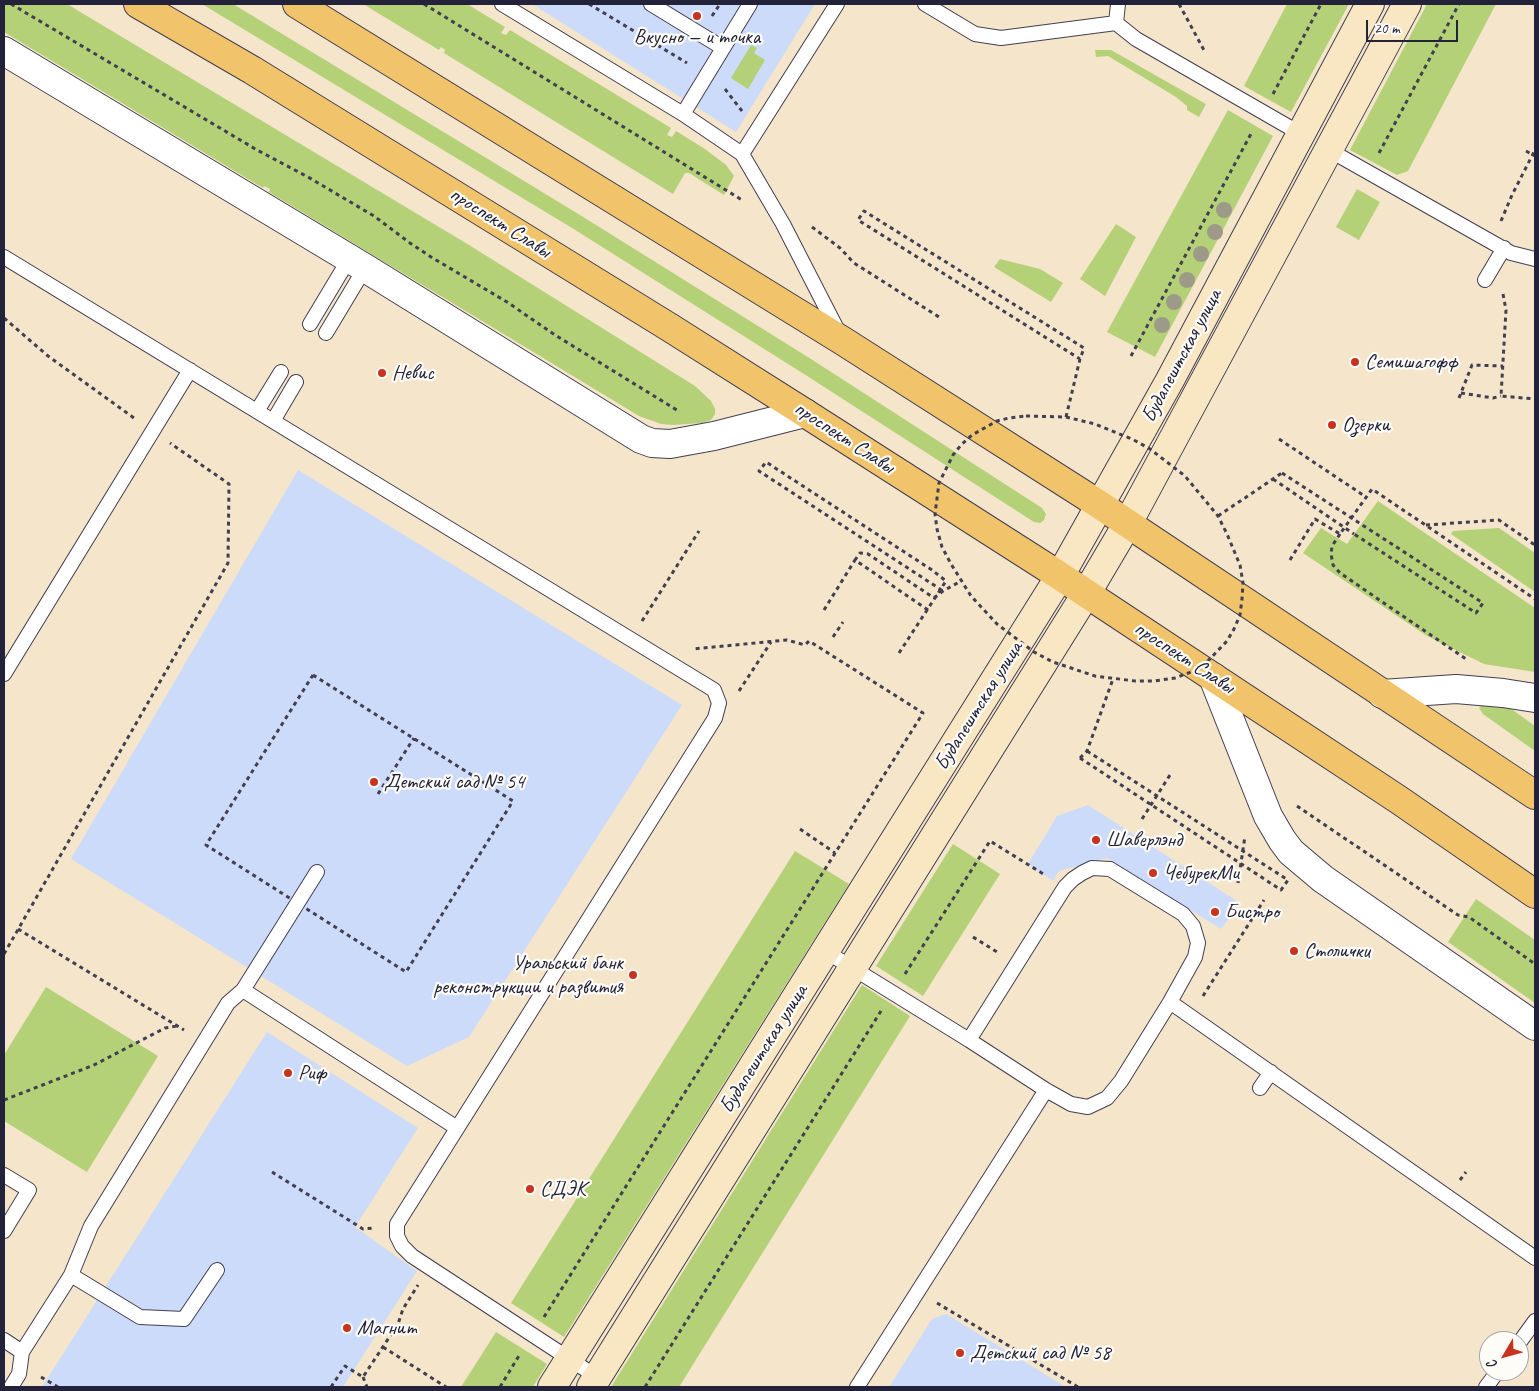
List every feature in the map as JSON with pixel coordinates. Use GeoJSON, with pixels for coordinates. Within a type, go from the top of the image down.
{"type":"FeatureCollection","features":[{"type":"Feature","properties":{"kind":"main road","name":"проспект Славы"},"geometry":{"type":"LineString","coordinates":[[138,4],[252,70],[805,413],[1060,576],[1399,800],[1535,894]]}},
{"type":"Feature","properties":{"kind":"main road"},"geometry":{"type":"LineString","coordinates":[[297,4],[843,341],[1100,505],[1535,796]]}},
{"type":"Feature","properties":{"kind":"street","name":"Будапештская улица"},"geometry":{"type":"LineString","coordinates":[[552,1387],[1060,576],[1170,380],[1370,4]]}},
{"type":"Feature","properties":{"kind":"street","name":"Будапештская улица"},"geometry":{"type":"LineString","coordinates":[[594,1382],[1086,594],[1128,523],[1407,4]]}},
{"type":"Feature","properties":{"kind":"street"},"geometry":{"type":"LineString","coordinates":[[4,51],[357,264],[641,439],[652,443],[670,444],[714,436],[805,413]]}},
{"type":"Feature","properties":{"kind":"street"},"geometry":{"type":"LineString","coordinates":[[1213,677],[1268,816],[1291,852],[1323,880],[1535,1026]]}},
{"type":"Feature","properties":{"kind":"street"},"geometry":{"type":"LineString","coordinates":[[1382,694],[1456,689],[1535,698]]}},
{"type":"Feature","properties":{"kind":"lane"},"geometry":{"type":"LineString","coordinates":[[502,4],[683,114],[742,154],[771,203],[843,341]]}},
{"type":"Feature","properties":{"kind":"lane"},"geometry":{"type":"LineString","coordinates":[[652,4],[723,48]]}},
{"type":"Feature","properties":{"kind":"lane"},"geometry":{"type":"LineString","coordinates":[[683,114],[750,4]]}},
{"type":"Feature","properties":{"kind":"lane"},"geometry":{"type":"LineString","coordinates":[[742,154],[837,4]]}},
{"type":"Feature","properties":{"kind":"lane"},"geometry":{"type":"LineString","coordinates":[[925,4],[975,34],[1001,38],[1116,23],[1136,39],[1301,134]]}},
{"type":"Feature","properties":{"kind":"lane"},"geometry":{"type":"LineString","coordinates":[[1116,23],[1118,4]]}},
{"type":"Feature","properties":{"kind":"lane"},"geometry":{"type":"LineString","coordinates":[[1329,150],[1511,252],[1535,259]]}},
{"type":"Feature","properties":{"kind":"lane"},"geometry":{"type":"LineString","coordinates":[[1485,280],[1504,248]]}},
{"type":"Feature","properties":{"kind":"lane"},"geometry":{"type":"LineString","coordinates":[[4,257],[714,690],[719,703],[716,718],[397,1224],[397,1236],[402,1246],[412,1256],[569,1360],[594,1382]]}},
{"type":"Feature","properties":{"kind":"lane"},"geometry":{"type":"LineString","coordinates":[[310,324],[357,264]]}},
{"type":"Feature","properties":{"kind":"lane"},"geometry":{"type":"LineString","coordinates":[[326,333],[357,264]]}},
{"type":"Feature","properties":{"kind":"lane"},"geometry":{"type":"LineString","coordinates":[[4,674],[190,370]]}},
{"type":"Feature","properties":{"kind":"lane"},"geometry":{"type":"LineString","coordinates":[[257,411],[281,372]]}},
{"type":"Feature","properties":{"kind":"lane"},"geometry":{"type":"LineString","coordinates":[[273,420],[296,382]]}},
{"type":"Feature","properties":{"kind":"lane"},"geometry":{"type":"LineString","coordinates":[[825,952],[969,1040],[1046,1090],[1071,1104],[1088,1107],[1107,1098],[1121,1081],[1170,1002],[1195,957],[1198,943],[1193,926],[1183,914],[1110,869],[1092,868],[1073,878],[1064,888],[969,1040]]}},
{"type":"Feature","properties":{"kind":"lane"},"geometry":{"type":"LineString","coordinates":[[11,1387],[19,1374],[22,1352],[72,1276],[91,1226],[228,1003],[243,990],[317,872]]}},
{"type":"Feature","properties":{"kind":"lane"},"geometry":{"type":"LineString","coordinates":[[243,990],[457,1128]]}},
{"type":"Feature","properties":{"kind":"lane"},"geometry":{"type":"LineString","coordinates":[[1170,1002],[1533,1252]]}},
{"type":"Feature","properties":{"kind":"lane"},"geometry":{"type":"LineString","coordinates":[[1260,1088],[1271,1072]]}},
{"type":"Feature","properties":{"kind":"lane"},"geometry":{"type":"LineString","coordinates":[[857,1387],[1046,1090]]}},
{"type":"Feature","properties":{"kind":"lane"},"geometry":{"type":"LineString","coordinates":[[4,1175],[29,1190],[4,1231]]}},
{"type":"Feature","properties":{"kind":"lane"},"geometry":{"type":"LineString","coordinates":[[72,1276],[140,1317],[184,1320],[217,1270]]}},
{"type":"Feature","properties":{"kind":"lane"},"geometry":{"type":"LineString","coordinates":[[4,1340],[22,1352]]}},
{"type":"Feature","properties":{"kind":"path"},"geometry":{"type":"LineString","coordinates":[[11,4],[257,150],[374,216],[417,248],[507,302],[555,335],[690,418],[714,436]]}},
{"type":"Feature","properties":{"kind":"path"},"geometry":{"type":"LineString","coordinates":[[424,4],[731,194],[754,206],[771,203]]}},
{"type":"Feature","properties":{"kind":"path"},"geometry":{"type":"LineString","coordinates":[[590,4],[687,63]]}},
{"type":"Feature","properties":{"kind":"path"},"geometry":{"type":"LineString","coordinates":[[1179,4],[1213,67],[1210,82]]}},
{"type":"Feature","properties":{"kind":"path"},"geometry":{"type":"LineString","coordinates":[[1272,94],[1321,4]]}},
{"type":"Feature","properties":{"kind":"path"},"geometry":{"type":"LineString","coordinates":[[1377,155],[1459,4]]}},
{"type":"Feature","properties":{"kind":"path"},"geometry":{"type":"LineString","coordinates":[[721,85],[757,130]]}},
{"type":"Feature","properties":{"kind":"path"},"geometry":{"type":"LineString","coordinates":[[1130,356],[1253,131]]}},
{"type":"Feature","properties":{"kind":"path"},"geometry":{"type":"LineString","coordinates":[[1491,241],[1535,150]]}},
{"type":"Feature","properties":{"kind":"path"},"geometry":{"type":"LineString","coordinates":[[1526,151],[1534,155]]}},
{"type":"Feature","properties":{"kind":"path"},"geometry":{"type":"LineString","coordinates":[[1066,417],[1084,348],[864,211],[858,220],[1080,359]]}},
{"type":"Feature","properties":{"kind":"path"},"geometry":{"type":"LineString","coordinates":[[811,226],[840,248],[854,263],[940,317]]}},
{"type":"Feature","properties":{"kind":"path"},"geometry":{"type":"LineString","coordinates":[[1502,396],[1506,310],[1502,295],[1506,287]]}},
{"type":"Feature","properties":{"kind":"path"},"geometry":{"type":"LineString","coordinates":[[4,318],[60,364],[229,484],[228,563],[4,954]]}},
{"type":"Feature","properties":{"kind":"path"},"geometry":{"type":"LineString","coordinates":[[1459,398],[1472,365],[1503,366]]}},
{"type":"Feature","properties":{"kind":"path"},"geometry":{"type":"LineString","coordinates":[[1461,393],[1493,398],[1502,396],[1535,399]]}},
{"type":"Feature","properties":{"kind":"path"},"geometry":{"type":"LineString","coordinates":[[1026,416],[1066,417],[1118,432],[1150,449],[1185,476],[1218,516],[1234,549],[1243,583],[1240,615],[1227,641],[1206,663],[1191,672],[1175,678],[1154,681],[1113,679],[1073,669],[1053,662],[1012,637],[982,610],[961,581],[942,547],[935,514],[940,483],[953,455],[961,445],[972,435],[997,421],[1026,416]]}},
{"type":"Feature","properties":{"kind":"path"},"geometry":{"type":"LineString","coordinates":[[1279,439],[1366,497]]}},
{"type":"Feature","properties":{"kind":"path"},"geometry":{"type":"LineString","coordinates":[[899,653],[928,610],[946,581],[766,462],[759,472],[943,591]]}},
{"type":"Feature","properties":{"kind":"path"},"geometry":{"type":"LineString","coordinates":[[1218,516],[1273,479],[1282,473],[1483,603],[1476,613],[1273,479]]}},
{"type":"Feature","properties":{"kind":"path"},"geometry":{"type":"LineString","coordinates":[[1467,659],[1340,573],[1333,564],[1332,546],[1372,489],[1535,599]]}},
{"type":"Feature","properties":{"kind":"path"},"geometry":{"type":"LineString","coordinates":[[1290,560],[1315,519],[1340,534]]}},
{"type":"Feature","properties":{"kind":"path"},"geometry":{"type":"LineString","coordinates":[[1426,525],[1499,520],[1535,545]]}},
{"type":"Feature","properties":{"kind":"path"},"geometry":{"type":"LineString","coordinates":[[631,639],[699,530]]}},
{"type":"Feature","properties":{"kind":"path"},"geometry":{"type":"LineString","coordinates":[[824,610],[860,553],[868,554],[934,598],[961,581]]}},
{"type":"Feature","properties":{"kind":"path"},"geometry":{"type":"LineString","coordinates":[[855,560],[928,610]]}},
{"type":"Feature","properties":{"kind":"path"},"geometry":{"type":"LineString","coordinates":[[833,637],[843,622]]}},
{"type":"Feature","properties":{"kind":"path"},"geometry":{"type":"LineString","coordinates":[[541,1322],[924,713],[826,649],[809,641],[805,645],[787,640],[673,651],[666,660]]}},
{"type":"Feature","properties":{"kind":"path"},"geometry":{"type":"LineString","coordinates":[[719,703],[739,692],[771,641]]}},
{"type":"Feature","properties":{"kind":"path"},"geometry":{"type":"LineString","coordinates":[[313,675],[414,738],[513,801],[406,972],[206,845],[313,675]]}},
{"type":"Feature","properties":{"kind":"path"},"geometry":{"type":"LineString","coordinates":[[1087,751],[1288,880],[1281,890],[1080,758],[1087,751],[1113,679]]}},
{"type":"Feature","properties":{"kind":"path"},"geometry":{"type":"LineString","coordinates":[[378,794],[414,738]]}},
{"type":"Feature","properties":{"kind":"path"},"geometry":{"type":"LineString","coordinates":[[1142,819],[1170,776]]}},
{"type":"Feature","properties":{"kind":"path"},"geometry":{"type":"LineString","coordinates":[[1291,807],[1296,805],[1458,915],[1469,917],[1535,964]]}},
{"type":"Feature","properties":{"kind":"path"},"geometry":{"type":"LineString","coordinates":[[800,829],[835,853]]}},
{"type":"Feature","properties":{"kind":"path"},"geometry":{"type":"LineString","coordinates":[[1238,882],[1245,835]]}},
{"type":"Feature","properties":{"kind":"path"},"geometry":{"type":"LineString","coordinates":[[900,981],[990,840],[1064,888]]}},
{"type":"Feature","properties":{"kind":"path"},"geometry":{"type":"LineString","coordinates":[[1190,1016],[1264,900]]}},
{"type":"Feature","properties":{"kind":"path"},"geometry":{"type":"LineString","coordinates":[[18,929],[185,1031]]}},
{"type":"Feature","properties":{"kind":"path"},"geometry":{"type":"LineString","coordinates":[[973,937],[1017,964]]}},
{"type":"Feature","properties":{"kind":"path"},"geometry":{"type":"LineString","coordinates":[[645,1387],[882,1010]]}},
{"type":"Feature","properties":{"kind":"path"},"geometry":{"type":"LineString","coordinates":[[4,1100],[94,1065],[165,1028],[178,1026]]}},
{"type":"Feature","properties":{"kind":"path"},"geometry":{"type":"LineString","coordinates":[[272,1172],[363,1229],[397,1224]]}},
{"type":"Feature","properties":{"kind":"path"},"geometry":{"type":"LineString","coordinates":[[363,1377],[398,1324],[403,1309],[428,1268]]}},
{"type":"Feature","properties":{"kind":"path"},"geometry":{"type":"LineString","coordinates":[[930,1299],[1078,1387]]}},
{"type":"Feature","properties":{"kind":"path"},"geometry":{"type":"LineString","coordinates":[[383,1347],[446,1387]]}},
{"type":"Feature","properties":{"kind":"path"},"geometry":{"type":"LineString","coordinates":[[500,1387],[524,1349]]}},
{"type":"Feature","properties":{"kind":"path"},"geometry":{"type":"LineString","coordinates":[[331,1387],[345,1366],[363,1377],[367,1387]]}},
{"type":"Feature","properties":{"kind":"shaded area"},"geometry":{"type":"Polygon","coordinates":[[[532,4],[815,4],[736,132],[532,4]]]}},
{"type":"Feature","properties":{"kind":"shaded area","name":"Детский сад № 54"},"geometry":{"type":"Polygon","coordinates":[[[298,470],[682,705],[469,1037],[407,1066],[71,859],[298,470]]]}},
{"type":"Feature","properties":{"kind":"shaded area"},"geometry":{"type":"Polygon","coordinates":[[[1088,805],[1240,903],[1221,929],[1107,858],[1059,871],[1053,881],[1028,864],[1057,816],[1088,805]]]}},
{"type":"Feature","properties":{"kind":"shaded area"},"geometry":{"type":"Polygon","coordinates":[[[267,1032],[418,1128],[355,1227],[417,1271],[343,1387],[42,1387],[267,1032]]]}},
{"type":"Feature","properties":{"kind":"shaded area","name":"Детский сад № 58"},"geometry":{"type":"Polygon","coordinates":[[[946,1314],[1066,1387],[889,1387],[932,1319],[946,1314]]]}},
{"type":"Feature","properties":{"kind":"green space"},"geometry":{"type":"Polygon","coordinates":[[[4,4],[67,4],[469,245],[695,386],[711,401],[715,414],[711,420],[702,423],[673,425],[661,424],[639,416],[269,192],[270,189],[264,186],[263,188],[4,32],[4,4]]]}},
{"type":"Feature","properties":{"kind":"green space"},"geometry":{"type":"Polygon","coordinates":[[[202,4],[233,4],[580,215],[811,359],[1042,508],[1046,514],[1044,520],[1040,523],[1034,522],[572,228],[202,4]]]}},
{"type":"Feature","properties":{"kind":"green space"},"geometry":{"type":"Polygon","coordinates":[[[363,4],[467,4],[505,27],[501,33],[506,35],[510,30],[671,128],[667,135],[672,137],[676,131],[705,149],[726,165],[734,176],[724,195],[689,173],[685,173],[673,194],[444,53],[445,50],[441,47],[439,50],[363,4]]]}},
{"type":"Feature","properties":{"kind":"green space"},"geometry":{"type":"Polygon","coordinates":[[[1287,4],[1349,4],[1291,112],[1244,86],[1287,4]]]}},
{"type":"Feature","properties":{"kind":"green space"},"geometry":{"type":"Polygon","coordinates":[[[1427,4],[1496,4],[1408,171],[1397,175],[1350,150],[1427,4]]]}},
{"type":"Feature","properties":{"kind":"green space"},"geometry":{"type":"Polygon","coordinates":[[[751,45],[757,48],[754,53],[765,60],[748,89],[731,78],[751,45]]]}},
{"type":"Feature","properties":{"kind":"green space"},"geometry":{"type":"Polygon","coordinates":[[[1095,50],[1111,50],[1206,104],[1199,117],[1187,110],[1187,106],[1176,97],[1108,56],[1096,57],[1095,50]]]}},
{"type":"Feature","properties":{"kind":"green space"},"geometry":{"type":"Polygon","coordinates":[[[1228,110],[1273,136],[1155,357],[1107,332],[1228,110]]]}},
{"type":"Feature","properties":{"kind":"green space"},"geometry":{"type":"Polygon","coordinates":[[[1357,189],[1380,202],[1359,240],[1336,227],[1357,189]]]}},
{"type":"Feature","properties":{"kind":"green space"},"geometry":{"type":"Polygon","coordinates":[[[1116,224],[1136,237],[1105,296],[1080,279],[1116,224]]]}},
{"type":"Feature","properties":{"kind":"green space"},"geometry":{"type":"Polygon","coordinates":[[[1000,259],[1040,269],[1063,283],[1051,302],[994,267],[1000,259]]]}},
{"type":"Feature","properties":{"kind":"green space"},"geometry":{"type":"Polygon","coordinates":[[[1378,501],[1535,608],[1535,672],[1484,664],[1427,636],[1303,553],[1321,528],[1347,544],[1378,501]]]}},
{"type":"Feature","properties":{"kind":"green space"},"geometry":{"type":"Polygon","coordinates":[[[1499,528],[1535,553],[1535,592],[1451,534],[1453,531],[1499,528]]]}},
{"type":"Feature","properties":{"kind":"green space"},"geometry":{"type":"Polygon","coordinates":[[[1489,705],[1510,708],[1535,726],[1535,751],[1483,714],[1479,708],[1489,705]]]}},
{"type":"Feature","properties":{"kind":"green space"},"geometry":{"type":"Polygon","coordinates":[[[953,844],[1000,874],[923,996],[876,966],[953,844]]]}},
{"type":"Feature","properties":{"kind":"green space"},"geometry":{"type":"Polygon","coordinates":[[[795,851],[849,884],[564,1337],[511,1303],[795,851]]]}},
{"type":"Feature","properties":{"kind":"green space"},"geometry":{"type":"Polygon","coordinates":[[[1476,899],[1535,940],[1535,1003],[1448,942],[1476,899]]]}},
{"type":"Feature","properties":{"kind":"green space"},"geometry":{"type":"Polygon","coordinates":[[[862,985],[910,1016],[679,1387],[611,1387],[862,985]]]}},
{"type":"Feature","properties":{"kind":"green space"},"geometry":{"type":"Polygon","coordinates":[[[46,987],[158,1056],[87,1172],[4,1121],[4,1055],[46,987]]]}},
{"type":"Feature","properties":{"kind":"green space"},"geometry":{"type":"Polygon","coordinates":[[[496,1332],[547,1364],[533,1387],[461,1387],[496,1332]]]}},
{"type":"Feature","properties":{"kind":"place","name":"Вкусно — и точка"},"geometry":{"type":"Point","coordinates":[697,16]}},
{"type":"Feature","properties":{"kind":"place","name":"Семишагофф"},"geometry":{"type":"Point","coordinates":[1355,362]}},
{"type":"Feature","properties":{"kind":"place","name":"Невис"},"geometry":{"type":"Point","coordinates":[382,373]}},
{"type":"Feature","properties":{"kind":"place","name":"Озерки"},"geometry":{"type":"Point","coordinates":[1332,425]}},
{"type":"Feature","properties":{"kind":"place","name":"Детский сад № 54"},"geometry":{"type":"Point","coordinates":[374,782]}},
{"type":"Feature","properties":{"kind":"place","name":"Шаверлэнд"},"geometry":{"type":"Point","coordinates":[1096,840]}},
{"type":"Feature","properties":{"kind":"place","name":"ЧебурекМи"},"geometry":{"type":"Point","coordinates":[1153,873]}},
{"type":"Feature","properties":{"kind":"place","name":"Бистро"},"geometry":{"type":"Point","coordinates":[1215,912]}},
{"type":"Feature","properties":{"kind":"place","name":"Столички"},"geometry":{"type":"Point","coordinates":[1294,951]}},
{"type":"Feature","properties":{"kind":"place","name":"Уральский банк реконструкции и развития"},"geometry":{"type":"Point","coordinates":[633,975]}},
{"type":"Feature","properties":{"kind":"place","name":"Риф"},"geometry":{"type":"Point","coordinates":[288,1073]}},
{"type":"Feature","properties":{"kind":"place","name":"СДЭК"},"geometry":{"type":"Point","coordinates":[530,1189]}},
{"type":"Feature","properties":{"kind":"place","name":"Магнит"},"geometry":{"type":"Point","coordinates":[347,1328]}},
{"type":"Feature","properties":{"kind":"place","name":"Детский сад № 58"},"geometry":{"type":"Point","coordinates":[960,1353]}}]}
